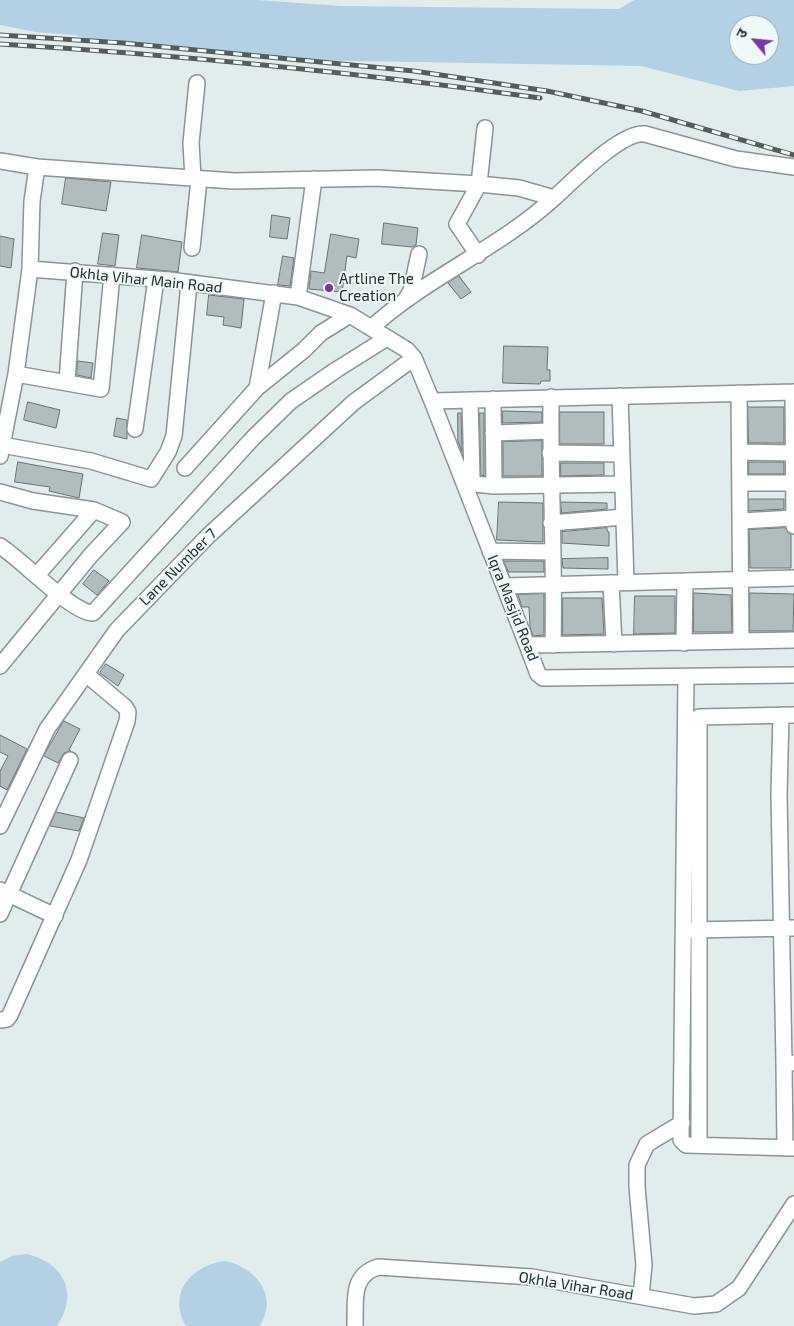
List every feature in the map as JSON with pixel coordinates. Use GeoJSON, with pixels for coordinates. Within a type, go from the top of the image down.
{"type":"FeatureCollection","features":[{"type":"Feature","properties":{"kind":"street"},"geometry":{"type":"LineString","coordinates":[[192,248],[196,178],[191,143],[197,83]]}},
{"type":"Feature","properties":{"kind":"street"},"geometry":{"type":"LineString","coordinates":[[478,255],[457,224],[479,184],[485,128]]}},
{"type":"Feature","properties":{"kind":"street"},"geometry":{"type":"LineString","coordinates":[[371,328],[406,299],[449,270],[478,255],[554,198],[594,161],[639,133],[736,158],[794,167]]}},
{"type":"Feature","properties":{"kind":"street"},"geometry":{"type":"LineString","coordinates":[[0,161],[38,167],[234,181],[377,178],[479,184],[519,188],[554,198]]}},
{"type":"Feature","properties":{"kind":"street"},"geometry":{"type":"LineString","coordinates":[[38,167],[32,201],[30,269],[16,374],[1,440],[91,461],[150,479],[168,452],[176,429],[180,358],[189,284]]}},
{"type":"Feature","properties":{"kind":"street"},"geometry":{"type":"LineString","coordinates":[[298,297],[314,180]]}},
{"type":"Feature","properties":{"kind":"street"},"geometry":{"type":"LineString","coordinates":[[406,299],[411,291],[419,254]]}},
{"type":"Feature","properties":{"kind":"street","name":"Okhla Vihar Main Road"},"geometry":{"type":"LineString","coordinates":[[30,269],[75,271],[156,279],[298,297],[350,315],[407,350],[414,358]]}},
{"type":"Feature","properties":{"kind":"street"},"geometry":{"type":"LineString","coordinates":[[67,382],[75,271]]}},
{"type":"Feature","properties":{"kind":"street"},"geometry":{"type":"LineString","coordinates":[[16,374],[102,389],[112,275]]}},
{"type":"Feature","properties":{"kind":"street"},"geometry":{"type":"LineString","coordinates":[[136,429],[156,279]]}},
{"type":"Feature","properties":{"kind":"street"},"geometry":{"type":"LineString","coordinates":[[257,388],[274,294]]}},
{"type":"Feature","properties":{"kind":"street"},"geometry":{"type":"LineString","coordinates":[[186,468],[257,388],[304,350],[321,333],[350,315]]}},
{"type":"Feature","properties":{"kind":"street"},"geometry":{"type":"LineString","coordinates":[[2,551],[37,575],[60,595],[88,613],[93,613],[253,438],[291,401],[387,338]]}},
{"type":"Feature","properties":{"kind":"street","name":"Iqra Masjid Road"},"geometry":{"type":"LineString","coordinates":[[414,358],[538,674],[549,680],[794,675]]}},
{"type":"Feature","properties":{"kind":"street","name":"Lane Number 7"},"geometry":{"type":"LineString","coordinates":[[0,826],[47,729],[117,630],[208,536],[354,402],[414,358]]}},
{"type":"Feature","properties":{"kind":"street"},"geometry":{"type":"LineString","coordinates":[[432,401],[794,392],[794,526]]}},
{"type":"Feature","properties":{"kind":"street"},"geometry":{"type":"LineString","coordinates":[[739,393],[741,452],[741,642]]}},
{"type":"Feature","properties":{"kind":"street"},"geometry":{"type":"LineString","coordinates":[[614,644],[624,517],[620,396]]}},
{"type":"Feature","properties":{"kind":"street"},"geometry":{"type":"LineString","coordinates":[[551,398],[550,485],[554,584],[553,645]]}},
{"type":"Feature","properties":{"kind":"street"},"geometry":{"type":"LineString","coordinates":[[493,399],[494,486]]}},
{"type":"Feature","properties":{"kind":"street"},"geometry":{"type":"LineString","coordinates":[[470,400],[473,482],[479,485],[494,486],[623,484]]}},
{"type":"Feature","properties":{"kind":"street"},"geometry":{"type":"LineString","coordinates":[[494,433],[550,431]]}},
{"type":"Feature","properties":{"kind":"street"},"geometry":{"type":"LineString","coordinates":[[741,452],[793,453]]}},
{"type":"Feature","properties":{"kind":"street"},"geometry":{"type":"LineString","coordinates":[[550,453],[622,454]]}},
{"type":"Feature","properties":{"kind":"street"},"geometry":{"type":"LineString","coordinates":[[741,483],[794,484]]}},
{"type":"Feature","properties":{"kind":"street"},"geometry":{"type":"LineString","coordinates":[[0,492],[32,501],[94,510],[122,522],[91,555],[0,666]]}},
{"type":"Feature","properties":{"kind":"street"},"geometry":{"type":"LineString","coordinates":[[37,575],[94,510]]}},
{"type":"Feature","properties":{"kind":"street"},"geometry":{"type":"LineString","coordinates":[[552,523],[624,517]]}},
{"type":"Feature","properties":{"kind":"street"},"geometry":{"type":"LineString","coordinates":[[741,520],[794,518]]}},
{"type":"Feature","properties":{"kind":"street"},"geometry":{"type":"LineString","coordinates":[[490,551],[553,552]]}},
{"type":"Feature","properties":{"kind":"street"},"geometry":{"type":"LineString","coordinates":[[504,586],[619,582],[740,581],[794,578]]}},
{"type":"Feature","properties":{"kind":"street"},"geometry":{"type":"LineString","coordinates":[[684,643],[685,581]]}},
{"type":"Feature","properties":{"kind":"street"},"geometry":{"type":"LineString","coordinates":[[527,645],[794,640]]}},
{"type":"Feature","properties":{"kind":"street"},"geometry":{"type":"LineString","coordinates":[[0,1020],[7,1019],[10,1015],[79,860],[128,717],[125,707],[86,674]]}},
{"type":"Feature","properties":{"kind":"street"},"geometry":{"type":"LineString","coordinates":[[686,677],[685,930],[681,1140],[683,1143],[699,1146],[789,1148],[787,715],[699,717],[699,1146]]}},
{"type":"Feature","properties":{"kind":"street"},"geometry":{"type":"LineString","coordinates":[[0,914],[5,892],[70,760]]}},
{"type":"Feature","properties":{"kind":"street"},"geometry":{"type":"LineString","coordinates":[[5,892],[55,916]]}},
{"type":"Feature","properties":{"kind":"street"},"geometry":{"type":"LineString","coordinates":[[685,930],[788,928]]}},
{"type":"Feature","properties":{"kind":"street"},"geometry":{"type":"LineString","coordinates":[[641,1296],[644,1264],[636,1187],[637,1164],[647,1144],[682,1123]]}},
{"type":"Feature","properties":{"kind":"street","name":"Okhla Vihar Road"},"geometry":{"type":"LineString","coordinates":[[355,1326],[357,1287],[360,1278],[367,1271],[378,1267],[532,1277],[694,1306],[716,1304],[726,1299],[739,1288],[794,1204]]}},
{"type":"Feature","properties":{"kind":"water"},"geometry":{"type":"Polygon","coordinates":[[[0,0],[257,0],[341,6],[619,9],[634,0],[794,0],[794,86],[739,91],[641,66],[299,60],[195,48],[146,46],[111,39],[96,42],[75,35],[35,32],[0,25],[0,0]]]}},
{"type":"Feature","properties":{"kind":"water"},"geometry":{"type":"Polygon","coordinates":[[[26,1254],[50,1264],[64,1281],[67,1291],[67,1302],[64,1314],[57,1326],[0,1326],[0,1262],[12,1256],[26,1254]]]}},
{"type":"Feature","properties":{"kind":"water"},"geometry":{"type":"Polygon","coordinates":[[[225,1261],[246,1269],[261,1284],[267,1304],[260,1326],[186,1326],[179,1302],[181,1292],[186,1283],[202,1268],[225,1261]]]}},
{"type":"Feature","properties":{"kind":"building"},"geometry":{"type":"Polygon","coordinates":[[[66,178],[111,182],[106,211],[62,204],[66,178]]]}},
{"type":"Feature","properties":{"kind":"building"},"geometry":{"type":"Polygon","coordinates":[[[272,215],[290,218],[287,239],[270,237],[272,215]]]}},
{"type":"Feature","properties":{"kind":"building"},"geometry":{"type":"Polygon","coordinates":[[[384,223],[418,228],[416,245],[412,247],[382,244],[384,223]]]}},
{"type":"Feature","properties":{"kind":"building"},"geometry":{"type":"Polygon","coordinates":[[[103,233],[119,235],[115,266],[98,264],[103,233]]]}},
{"type":"Feature","properties":{"kind":"building"},"geometry":{"type":"Polygon","coordinates":[[[331,234],[359,239],[356,258],[347,256],[342,292],[309,289],[311,271],[324,273],[331,234]]]}},
{"type":"Feature","properties":{"kind":"building"},"geometry":{"type":"Polygon","coordinates":[[[142,235],[182,242],[178,272],[137,268],[142,235]]]}},
{"type":"Feature","properties":{"kind":"building"},"geometry":{"type":"Polygon","coordinates":[[[0,236],[14,239],[11,268],[0,266],[0,236]]]}},
{"type":"Feature","properties":{"kind":"building"},"geometry":{"type":"Polygon","coordinates":[[[283,256],[294,258],[290,286],[278,285],[283,256]]]}},
{"type":"Feature","properties":{"kind":"building"},"geometry":{"type":"Polygon","coordinates":[[[459,276],[471,292],[461,299],[448,283],[459,276]]]}},
{"type":"Feature","properties":{"kind":"building"},"geometry":{"type":"Polygon","coordinates":[[[209,295],[244,299],[241,328],[223,325],[224,317],[207,315],[209,295]]]}},
{"type":"Feature","properties":{"kind":"building"},"geometry":{"type":"Polygon","coordinates":[[[504,346],[548,347],[547,370],[550,370],[550,381],[541,381],[540,384],[503,383],[504,346]]]}},
{"type":"Feature","properties":{"kind":"building"},"geometry":{"type":"Polygon","coordinates":[[[78,361],[93,363],[91,378],[77,375],[78,361]]]}},
{"type":"Feature","properties":{"kind":"building"},"geometry":{"type":"Polygon","coordinates":[[[28,402],[60,410],[56,428],[24,420],[28,402]]]}},
{"type":"Feature","properties":{"kind":"building"},"geometry":{"type":"Polygon","coordinates":[[[748,407],[784,407],[784,443],[749,443],[748,407]]]}},
{"type":"Feature","properties":{"kind":"building"},"geometry":{"type":"Polygon","coordinates":[[[503,411],[542,412],[542,422],[503,423],[503,411]]]}},
{"type":"Feature","properties":{"kind":"building"},"geometry":{"type":"Polygon","coordinates":[[[560,412],[604,412],[604,444],[560,444],[560,412]]]}},
{"type":"Feature","properties":{"kind":"building"},"geometry":{"type":"Polygon","coordinates":[[[458,413],[461,413],[462,452],[458,441],[458,413]]]}},
{"type":"Feature","properties":{"kind":"building"},"geometry":{"type":"Polygon","coordinates":[[[480,413],[484,413],[484,476],[481,475],[480,413]]]}},
{"type":"Feature","properties":{"kind":"building"},"geometry":{"type":"Polygon","coordinates":[[[117,418],[127,420],[127,439],[114,436],[117,418]]]}},
{"type":"Feature","properties":{"kind":"building"},"geometry":{"type":"Polygon","coordinates":[[[542,441],[542,476],[503,476],[503,442],[542,441]]]}},
{"type":"Feature","properties":{"kind":"building"},"geometry":{"type":"Polygon","coordinates":[[[18,462],[83,474],[79,498],[49,491],[50,487],[15,482],[18,462]]]}},
{"type":"Feature","properties":{"kind":"building"},"geometry":{"type":"Polygon","coordinates":[[[749,462],[784,462],[784,474],[749,474],[749,462]]]}},
{"type":"Feature","properties":{"kind":"building"},"geometry":{"type":"Polygon","coordinates":[[[561,463],[604,463],[604,475],[561,476],[561,463]]]}},
{"type":"Feature","properties":{"kind":"building"},"geometry":{"type":"Polygon","coordinates":[[[749,499],[784,499],[784,509],[749,511],[749,499]]]}},
{"type":"Feature","properties":{"kind":"building"},"geometry":{"type":"Polygon","coordinates":[[[499,502],[543,503],[543,542],[497,540],[499,502]]]}},
{"type":"Feature","properties":{"kind":"building"},"geometry":{"type":"Polygon","coordinates":[[[561,502],[607,503],[607,509],[562,513],[561,502]]]}},
{"type":"Feature","properties":{"kind":"building"},"geometry":{"type":"Polygon","coordinates":[[[607,528],[609,532],[609,546],[562,543],[562,532],[607,528]]]}},
{"type":"Feature","properties":{"kind":"building"},"geometry":{"type":"Polygon","coordinates":[[[785,528],[791,535],[791,568],[750,568],[749,530],[785,528]]]}},
{"type":"Feature","properties":{"kind":"building"},"geometry":{"type":"Polygon","coordinates":[[[608,558],[608,569],[563,568],[562,559],[608,558]]]}},
{"type":"Feature","properties":{"kind":"building"},"geometry":{"type":"Polygon","coordinates":[[[504,561],[544,561],[544,572],[509,572],[504,561]]]}},
{"type":"Feature","properties":{"kind":"building"},"geometry":{"type":"Polygon","coordinates":[[[94,570],[109,581],[97,595],[83,584],[94,570]]]}},
{"type":"Feature","properties":{"kind":"building"},"geometry":{"type":"Polygon","coordinates":[[[694,593],[731,595],[732,632],[694,632],[694,593]]]}},
{"type":"Feature","properties":{"kind":"building"},"geometry":{"type":"Polygon","coordinates":[[[750,593],[794,594],[793,631],[750,631],[750,593]]]}},
{"type":"Feature","properties":{"kind":"building"},"geometry":{"type":"Polygon","coordinates":[[[544,594],[544,635],[533,636],[530,627],[529,607],[522,607],[518,595],[544,594]]]}},
{"type":"Feature","properties":{"kind":"building"},"geometry":{"type":"Polygon","coordinates":[[[635,596],[675,596],[675,633],[634,634],[635,596]]]}},
{"type":"Feature","properties":{"kind":"building"},"geometry":{"type":"Polygon","coordinates":[[[563,598],[602,598],[604,634],[563,635],[563,598]]]}},
{"type":"Feature","properties":{"kind":"building"},"geometry":{"type":"Polygon","coordinates":[[[106,664],[124,675],[118,686],[100,673],[106,664]]]}},
{"type":"Feature","properties":{"kind":"building"},"geometry":{"type":"Polygon","coordinates":[[[64,721],[80,729],[69,750],[71,751],[64,753],[58,763],[44,756],[64,721]]]}},
{"type":"Feature","properties":{"kind":"building"},"geometry":{"type":"Polygon","coordinates":[[[0,735],[27,749],[7,790],[0,786],[0,771],[8,756],[0,752],[0,735]]]}},
{"type":"Feature","properties":{"kind":"building"},"geometry":{"type":"Polygon","coordinates":[[[56,812],[84,818],[79,831],[50,826],[56,812]]]}},
{"type":"Feature","properties":{"kind":"railway"},"geometry":{"type":"LineString","coordinates":[[0,35],[123,43],[414,71],[547,91],[642,111],[794,155]]}},
{"type":"Feature","properties":{"kind":"railway"},"geometry":{"type":"LineString","coordinates":[[0,44],[271,66],[540,98]]}},
{"type":"Feature","properties":{"kind":"place","name":"Artline The Creation"},"geometry":{"type":"Point","coordinates":[329,288]}}]}
